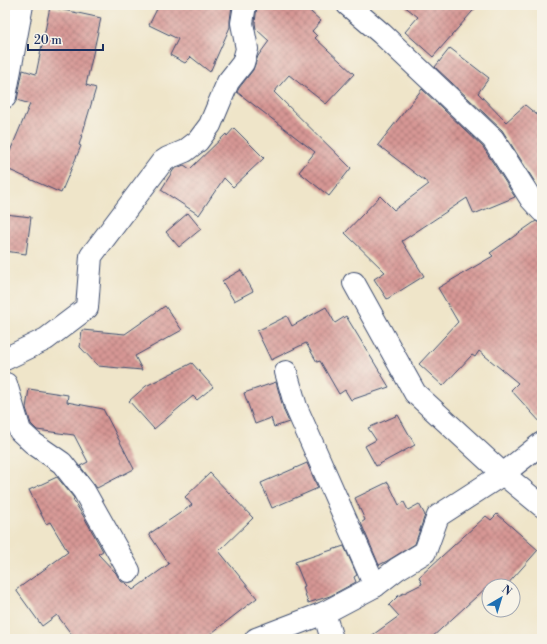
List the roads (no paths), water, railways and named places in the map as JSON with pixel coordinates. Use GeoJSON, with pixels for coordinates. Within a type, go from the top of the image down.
{"type":"FeatureCollection","features":[{"type":"Feature","properties":{"kind":"street"},"geometry":{"type":"LineString","coordinates":[[5,359],[46,339],[87,308],[91,256],[162,162],[185,151],[198,141],[210,124],[228,82],[243,63],[247,49],[242,23],[245,5]]}},
{"type":"Feature","properties":{"kind":"street"},"geometry":{"type":"LineString","coordinates":[[348,5],[382,34],[493,139],[531,199],[542,212]]}},
{"type":"Feature","properties":{"kind":"street"},"geometry":{"type":"LineString","coordinates":[[5,97],[9,55],[23,6]]}},
{"type":"Feature","properties":{"kind":"street"},"geometry":{"type":"LineString","coordinates":[[354,283],[415,393],[503,474],[542,506]]}},
{"type":"Feature","properties":{"kind":"street"},"geometry":{"type":"LineString","coordinates":[[286,372],[296,407],[375,586]]}},
{"type":"Feature","properties":{"kind":"street"},"geometry":{"type":"LineString","coordinates":[[5,379],[20,431],[33,443],[62,463],[84,490],[129,571]]}},
{"type":"Feature","properties":{"kind":"street"},"geometry":{"type":"LineString","coordinates":[[256,639],[324,613],[375,586],[425,552],[438,516],[503,474],[542,443]]}},
{"type":"Feature","properties":{"kind":"street"},"geometry":{"type":"LineString","coordinates":[[324,613],[332,639]]}}]}
